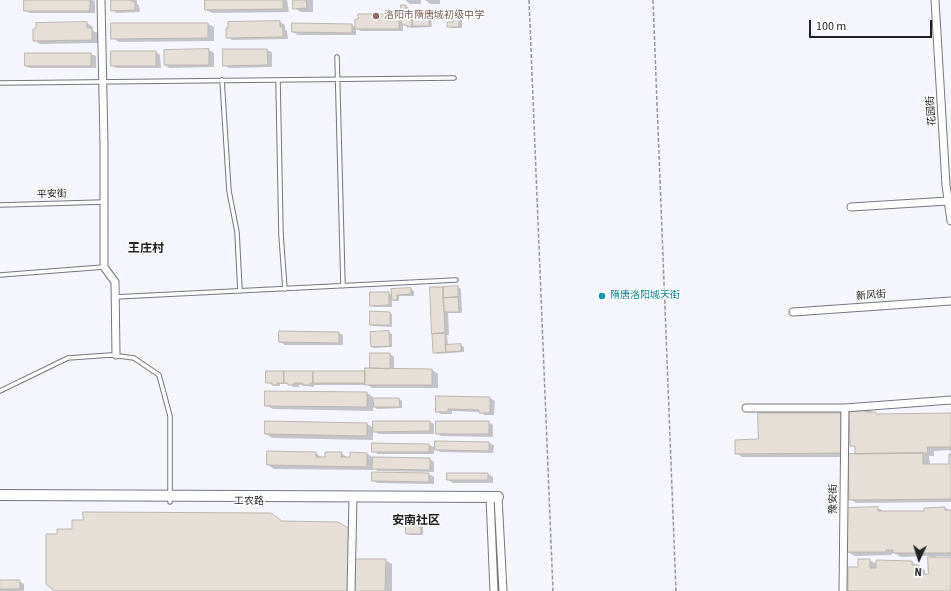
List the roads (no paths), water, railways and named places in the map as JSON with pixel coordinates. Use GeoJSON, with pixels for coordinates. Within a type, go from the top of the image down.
{"type":"FeatureCollection","features":[{"type":"Feature","properties":{"kind":"street"},"geometry":{"type":"LineString","coordinates":[[101,0],[104,267],[115,282],[116,356]]}},
{"type":"Feature","properties":{"kind":"street","name":"花园街"},"geometry":{"type":"LineString","coordinates":[[935,0],[948,201],[951,221]]}},
{"type":"Feature","properties":{"kind":"street"},"geometry":{"type":"LineString","coordinates":[[851,207],[948,201]]}},
{"type":"Feature","properties":{"kind":"street","name":"新风街"},"geometry":{"type":"LineString","coordinates":[[793,312],[951,301]]}},
{"type":"Feature","properties":{"kind":"street"},"geometry":{"type":"LineString","coordinates":[[746,408],[845,408],[951,400]]}},
{"type":"Feature","properties":{"kind":"street","name":"豫安街"},"geometry":{"type":"LineString","coordinates":[[843,591],[845,408]]}},
{"type":"Feature","properties":{"kind":"street","name":"工农路"},"geometry":{"type":"LineString","coordinates":[[0,495],[170,499]]}},
{"type":"Feature","properties":{"kind":"street","name":"工农路"},"geometry":{"type":"LineString","coordinates":[[0,501],[170,499],[494,500]]}},
{"type":"Feature","properties":{"kind":"street"},"geometry":{"type":"LineString","coordinates":[[352,591],[353,500]]}},
{"type":"Feature","properties":{"kind":"street"},"geometry":{"type":"LineString","coordinates":[[494,500],[494,591]]}},
{"type":"Feature","properties":{"kind":"street"},"geometry":{"type":"LineString","coordinates":[[494,500],[503,591]]}},
{"type":"Feature","properties":{"kind":"lane"},"geometry":{"type":"LineString","coordinates":[[337,57],[343,286]]}},
{"type":"Feature","properties":{"kind":"lane"},"geometry":{"type":"LineString","coordinates":[[0,82],[454,78]]}},
{"type":"Feature","properties":{"kind":"lane"},"geometry":{"type":"LineString","coordinates":[[222,80],[229,191],[237,232],[240,291]]}},
{"type":"Feature","properties":{"kind":"lane"},"geometry":{"type":"LineString","coordinates":[[278,80],[281,235],[285,288]]}},
{"type":"Feature","properties":{"kind":"lane","name":"平安街"},"geometry":{"type":"LineString","coordinates":[[0,205],[104,202]]}},
{"type":"Feature","properties":{"kind":"lane"},"geometry":{"type":"LineString","coordinates":[[0,275],[104,267]]}},
{"type":"Feature","properties":{"kind":"lane"},"geometry":{"type":"LineString","coordinates":[[115,296],[456,280]]}},
{"type":"Feature","properties":{"kind":"lane"},"geometry":{"type":"LineString","coordinates":[[0,391],[68,358],[116,356],[134,358],[159,375],[170,416],[170,499]]}},
{"type":"Feature","properties":{"kind":"place","name":"洛阳市隋唐城初级中学"},"geometry":{"type":"Point","coordinates":[376,16]}},
{"type":"Feature","properties":{"kind":"place","name":"隋唐洛阳城天街"},"geometry":{"type":"Point","coordinates":[602,296]}},
{"type":"Feature","properties":{"kind":"district","name":"王庄村"},"geometry":{"type":"Point","coordinates":[146,249]}},
{"type":"Feature","properties":{"kind":"district","name":"安南社区"},"geometry":{"type":"Point","coordinates":[416,521]}}]}
